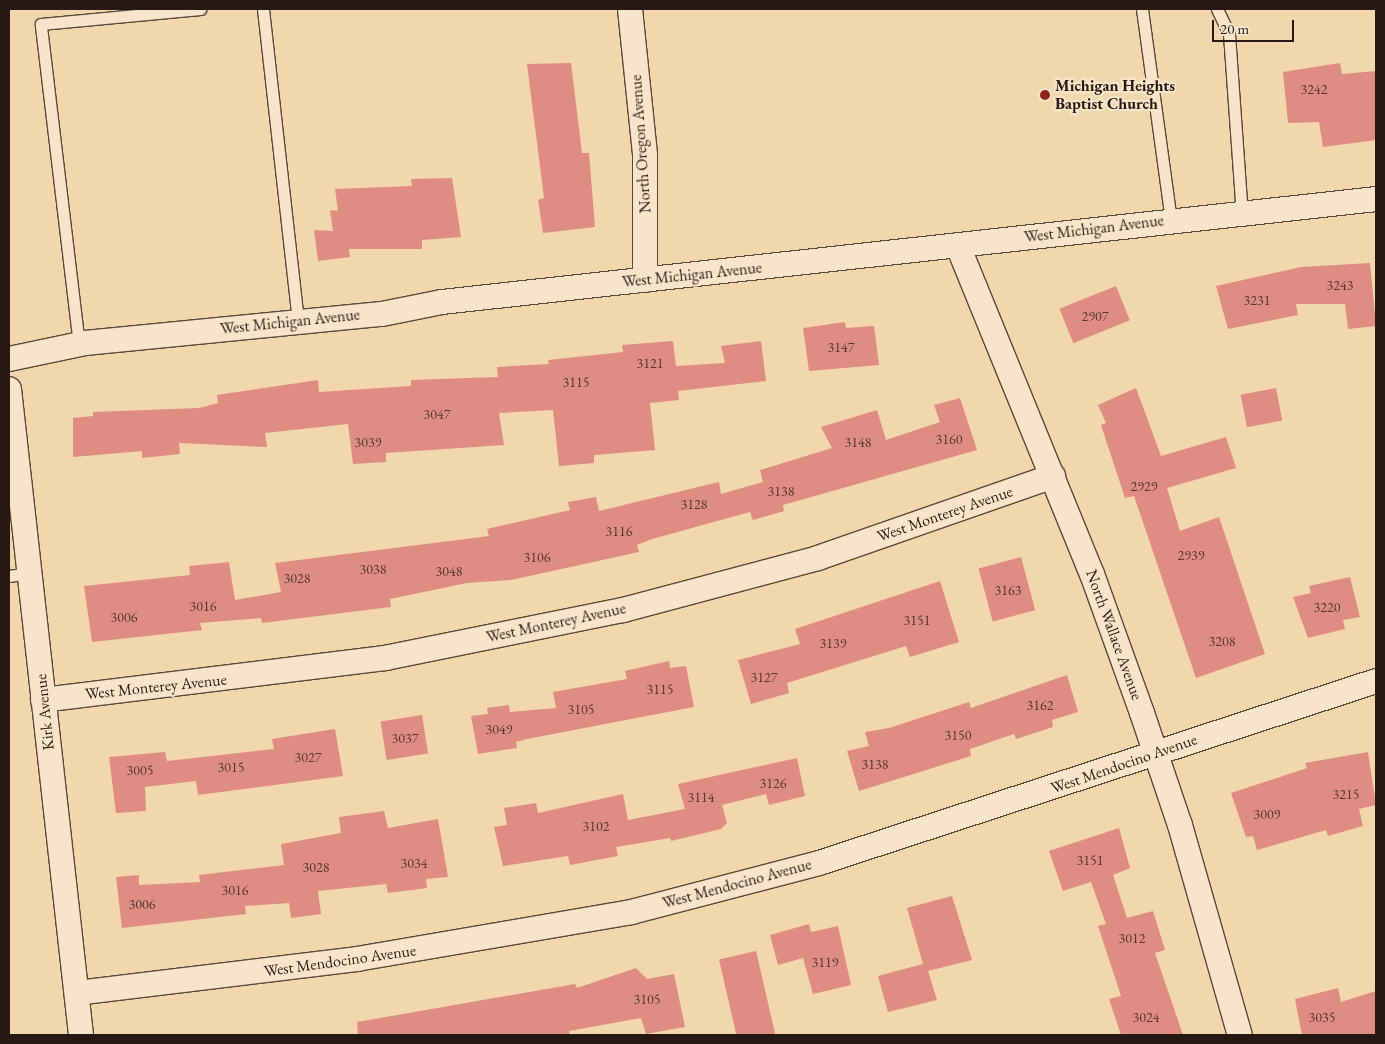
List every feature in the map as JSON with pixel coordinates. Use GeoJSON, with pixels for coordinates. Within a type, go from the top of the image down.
{"type":"FeatureCollection","features":[{"type":"Feature","properties":{"kind":"street","name":"North Oregon Avenue"},"geometry":{"type":"LineString","coordinates":[[630,9],[646,164],[645,280]]}},
{"type":"Feature","properties":{"kind":"street","name":"West Michigan Avenue"},"geometry":{"type":"LineString","coordinates":[[9,359],[79,345],[298,320],[382,314],[442,302],[958,246],[1171,220],[1376,199]]}},
{"type":"Feature","properties":{"kind":"street","name":"North Wallace Avenue"},"geometry":{"type":"LineString","coordinates":[[958,246],[1053,476],[1156,756],[1180,825],[1240,1035]]}},
{"type":"Feature","properties":{"kind":"street","name":"Kirk Avenue"},"geometry":{"type":"LineString","coordinates":[[9,389],[19,575],[43,700],[81,1035]]}},
{"type":"Feature","properties":{"kind":"street","name":"West Monterey Avenue"},"geometry":{"type":"LineString","coordinates":[[43,700],[386,658],[623,610],[818,558],[1053,476]]}},
{"type":"Feature","properties":{"kind":"street","name":"West Mendocino Avenue"},"geometry":{"type":"LineString","coordinates":[[77,993],[367,958],[631,912],[819,863],[1156,756],[1376,681]]}},
{"type":"Feature","properties":{"kind":"lane"},"geometry":{"type":"LineString","coordinates":[[79,345],[41,24],[200,9]]}},
{"type":"Feature","properties":{"kind":"lane"},"geometry":{"type":"LineString","coordinates":[[263,9],[298,320]]}},
{"type":"Feature","properties":{"kind":"lane"},"geometry":{"type":"LineString","coordinates":[[1142,9],[1171,220]]}},
{"type":"Feature","properties":{"kind":"lane"},"geometry":{"type":"LineString","coordinates":[[1217,9],[1229,34],[1242,214]]}},
{"type":"Feature","properties":{"kind":"building"},"geometry":{"type":"Polygon","coordinates":[[[571,63],[582,153],[589,153],[595,227],[543,233],[538,200],[544,198],[527,64],[571,63]]]}},
{"type":"Feature","properties":{"kind":"building"},"geometry":{"type":"Polygon","coordinates":[[[1340,63],[1342,74],[1376,71],[1376,140],[1323,147],[1319,122],[1288,123],[1283,72],[1340,63]]]}},
{"type":"Feature","properties":{"kind":"building"},"geometry":{"type":"Polygon","coordinates":[[[452,178],[461,237],[422,240],[422,249],[349,249],[350,257],[318,261],[314,230],[333,231],[330,210],[338,211],[335,189],[412,186],[411,179],[452,178]]]}},
{"type":"Feature","properties":{"kind":"building"},"geometry":{"type":"Polygon","coordinates":[[[1370,263],[1376,326],[1348,329],[1345,304],[1296,304],[1298,315],[1228,329],[1216,286],[1301,267],[1370,263]]]}},
{"type":"Feature","properties":{"kind":"building"},"geometry":{"type":"Polygon","coordinates":[[[1116,286],[1130,320],[1073,343],[1059,309],[1116,286]]]}},
{"type":"Feature","properties":{"kind":"building"},"geometry":{"type":"Polygon","coordinates":[[[845,322],[846,328],[874,326],[879,365],[809,371],[803,328],[845,322]]]}},
{"type":"Feature","properties":{"kind":"building"},"geometry":{"type":"Polygon","coordinates":[[[673,341],[676,366],[725,363],[721,346],[761,341],[766,381],[678,391],[679,400],[650,403],[655,450],[594,455],[594,463],[559,466],[553,410],[499,413],[504,445],[386,453],[386,462],[353,464],[348,424],[265,433],[267,447],[179,443],[180,454],[142,458],[142,451],[73,457],[73,418],[93,416],[93,412],[199,408],[218,403],[217,395],[318,380],[319,392],[411,386],[411,380],[498,377],[497,367],[549,364],[548,360],[623,352],[622,345],[673,341]]]}},
{"type":"Feature","properties":{"kind":"building"},"geometry":{"type":"Polygon","coordinates":[[[1136,388],[1161,456],[1226,437],[1236,468],[1167,488],[1180,531],[1219,517],[1265,654],[1196,678],[1134,496],[1125,498],[1101,425],[1106,423],[1098,405],[1136,388]]]}},
{"type":"Feature","properties":{"kind":"building"},"geometry":{"type":"Polygon","coordinates":[[[1276,388],[1282,420],[1247,427],[1241,395],[1276,388]]]}},
{"type":"Feature","properties":{"kind":"building"},"geometry":{"type":"Polygon","coordinates":[[[960,398],[977,450],[783,505],[784,511],[753,520],[750,512],[652,539],[637,545],[639,552],[511,580],[467,583],[390,599],[391,607],[262,623],[261,618],[200,623],[202,630],[92,642],[84,586],[190,575],[189,566],[229,562],[235,600],[281,592],[275,563],[489,536],[487,529],[570,510],[568,502],[596,497],[599,511],[719,482],[721,494],[763,482],[760,470],[832,448],[821,427],[877,410],[886,440],[940,422],[934,405],[960,398]]]}},
{"type":"Feature","properties":{"kind":"building"},"geometry":{"type":"Polygon","coordinates":[[[1021,557],[1035,610],[993,622],[978,568],[1021,557]]]}},
{"type":"Feature","properties":{"kind":"building"},"geometry":{"type":"Polygon","coordinates":[[[1350,577],[1360,617],[1343,620],[1345,629],[1308,638],[1293,597],[1311,593],[1309,586],[1350,577]]]}},
{"type":"Feature","properties":{"kind":"building"},"geometry":{"type":"Polygon","coordinates":[[[940,581],[959,642],[910,657],[906,646],[787,683],[789,693],[751,704],[738,660],[800,644],[795,629],[940,581]]]}},
{"type":"Feature","properties":{"kind":"building"},"geometry":{"type":"Polygon","coordinates":[[[669,661],[670,668],[686,666],[694,707],[527,739],[516,742],[517,748],[478,754],[471,716],[488,714],[487,708],[509,705],[510,712],[556,708],[553,692],[627,679],[625,671],[669,661]]]}},
{"type":"Feature","properties":{"kind":"building"},"geometry":{"type":"Polygon","coordinates":[[[1067,675],[1078,712],[1052,720],[1053,727],[1016,739],[1014,734],[970,749],[971,756],[859,791],[847,751],[869,746],[865,732],[889,728],[969,702],[971,708],[1067,675]]]}},
{"type":"Feature","properties":{"kind":"building"},"geometry":{"type":"Polygon","coordinates":[[[422,715],[428,754],[387,760],[381,722],[422,715]]]}},
{"type":"Feature","properties":{"kind":"building"},"geometry":{"type":"Polygon","coordinates":[[[335,729],[343,776],[198,795],[196,781],[145,787],[146,811],[116,813],[109,757],[165,752],[167,761],[274,749],[272,739],[335,729]]]}},
{"type":"Feature","properties":{"kind":"building"},"geometry":{"type":"Polygon","coordinates":[[[1368,752],[1376,805],[1359,809],[1363,826],[1328,836],[1326,830],[1257,850],[1253,836],[1246,837],[1231,793],[1307,768],[1305,763],[1368,752]]]}},
{"type":"Feature","properties":{"kind":"building"},"geometry":{"type":"Polygon","coordinates":[[[797,758],[805,796],[769,805],[766,794],[722,805],[727,823],[721,829],[671,841],[670,838],[616,847],[618,856],[570,865],[568,856],[503,866],[494,827],[507,825],[504,808],[536,803],[538,813],[623,794],[628,820],[685,809],[678,784],[797,758]]]}},
{"type":"Feature","properties":{"kind":"building"},"geometry":{"type":"Polygon","coordinates":[[[384,811],[388,828],[438,819],[448,877],[426,879],[427,888],[388,893],[386,884],[318,891],[321,914],[291,918],[289,903],[245,906],[246,914],[122,928],[116,877],[139,875],[139,885],[200,882],[199,875],[284,865],[281,844],[341,833],[339,817],[384,811]]]}},
{"type":"Feature","properties":{"kind":"building"},"geometry":{"type":"Polygon","coordinates":[[[1119,828],[1130,868],[1113,875],[1127,918],[1153,911],[1165,950],[1155,953],[1183,1035],[1121,1035],[1109,999],[1121,996],[1098,926],[1106,924],[1091,882],[1063,891],[1049,851],[1119,828]]]}},
{"type":"Feature","properties":{"kind":"building"},"geometry":{"type":"Polygon","coordinates":[[[952,896],[972,960],[928,971],[937,1000],[888,1012],[878,976],[923,964],[907,908],[952,896]]]}},
{"type":"Feature","properties":{"kind":"building"},"geometry":{"type":"Polygon","coordinates":[[[809,924],[811,932],[838,926],[851,985],[813,994],[803,958],[778,965],[770,935],[809,924]]]}},
{"type":"Feature","properties":{"kind":"building"},"geometry":{"type":"Polygon","coordinates":[[[756,951],[775,1035],[736,1035],[719,960],[756,951]]]}},
{"type":"Feature","properties":{"kind":"building"},"geometry":{"type":"Polygon","coordinates":[[[636,968],[647,979],[674,974],[685,1027],[646,1034],[641,1018],[569,1031],[570,1035],[358,1035],[357,1022],[575,984],[577,988],[636,968]]]}},
{"type":"Feature","properties":{"kind":"building"},"geometry":{"type":"Polygon","coordinates":[[[1338,988],[1341,1002],[1376,991],[1376,1035],[1302,1035],[1295,999],[1338,988]]]}},
{"type":"Feature","properties":{"kind":"place","name":"Michigan Heights Baptist Church"},"geometry":{"type":"Point","coordinates":[1045,95]}}]}
